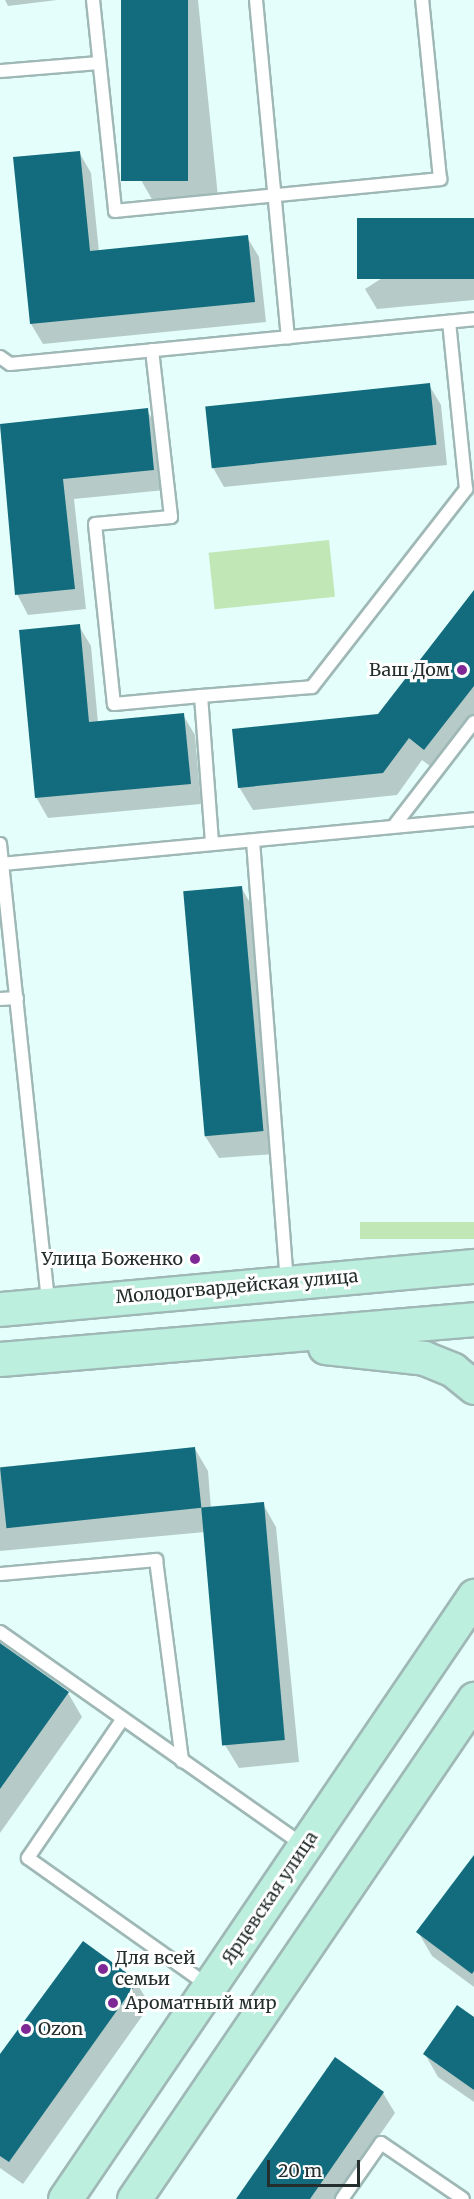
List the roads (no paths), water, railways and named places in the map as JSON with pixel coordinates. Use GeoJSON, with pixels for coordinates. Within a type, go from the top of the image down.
{"type":"FeatureCollection","features":[{"type":"Feature","properties":{"kind":"main road","name":"Молодогвардейская улица"},"geometry":{"type":"LineString","coordinates":[[0,1309],[474,1266]]}},
{"type":"Feature","properties":{"kind":"main road"},"geometry":{"type":"LineString","coordinates":[[0,1359],[276,1338],[474,1319]]}},
{"type":"Feature","properties":{"kind":"main road"},"geometry":{"type":"LineString","coordinates":[[276,1338],[342,1350],[424,1358],[453,1370],[474,1387]]}},
{"type":"Feature","properties":{"kind":"main road","name":"Ярцевская улица"},"geometry":{"type":"LineString","coordinates":[[65,2199],[474,1596]]}},
{"type":"Feature","properties":{"kind":"main road"},"geometry":{"type":"LineString","coordinates":[[134,2199],[474,1699]]}},
{"type":"Feature","properties":{"kind":"lane"},"geometry":{"type":"LineString","coordinates":[[93,0],[115,211],[440,179],[422,0]]}},
{"type":"Feature","properties":{"kind":"lane"},"geometry":{"type":"LineString","coordinates":[[256,0],[288,337]]}},
{"type":"Feature","properties":{"kind":"lane"},"geometry":{"type":"LineString","coordinates":[[0,71],[99,63]]}},
{"type":"Feature","properties":{"kind":"lane"},"geometry":{"type":"LineString","coordinates":[[0,357],[10,364],[474,320]]}},
{"type":"Feature","properties":{"kind":"lane"},"geometry":{"type":"LineString","coordinates":[[152,350],[171,517],[95,524],[114,704],[312,687],[466,489],[449,322]]}},
{"type":"Feature","properties":{"kind":"lane"},"geometry":{"type":"LineString","coordinates":[[201,696],[212,844]]}},
{"type":"Feature","properties":{"kind":"lane"},"geometry":{"type":"LineString","coordinates":[[394,826],[474,722]]}},
{"type":"Feature","properties":{"kind":"lane"},"geometry":{"type":"LineString","coordinates":[[2,864],[474,819]]}},
{"type":"Feature","properties":{"kind":"lane"},"geometry":{"type":"LineString","coordinates":[[253,841],[287,1283]]}},
{"type":"Feature","properties":{"kind":"lane"},"geometry":{"type":"LineString","coordinates":[[0,844],[48,1304]]}},
{"type":"Feature","properties":{"kind":"lane"},"geometry":{"type":"LineString","coordinates":[[0,999],[17,998]]}},
{"type":"Feature","properties":{"kind":"lane"},"geometry":{"type":"LineString","coordinates":[[0,1574],[156,1560],[182,1761]]}},
{"type":"Feature","properties":{"kind":"lane"},"geometry":{"type":"LineString","coordinates":[[0,1632],[304,1847]]}},
{"type":"Feature","properties":{"kind":"lane"},"geometry":{"type":"LineString","coordinates":[[122,1720],[28,1858],[210,1986]]}},
{"type":"Feature","properties":{"kind":"lane"},"geometry":{"type":"LineString","coordinates":[[342,2199],[381,2143],[463,2199]]}},
{"type":"Feature","properties":{"kind":"place","name":"Ваш Дом"},"geometry":{"type":"Point","coordinates":[462,670]}},
{"type":"Feature","properties":{"kind":"place","name":"Улица Боженко"},"geometry":{"type":"Point","coordinates":[195,1259]}},
{"type":"Feature","properties":{"kind":"place","name":"Для всей семьи"},"geometry":{"type":"Point","coordinates":[103,1969]}},
{"type":"Feature","properties":{"kind":"place","name":"Ароматный мир"},"geometry":{"type":"Point","coordinates":[113,2003]}},
{"type":"Feature","properties":{"kind":"place","name":"Ozon"},"geometry":{"type":"Point","coordinates":[26,2029]}}]}
